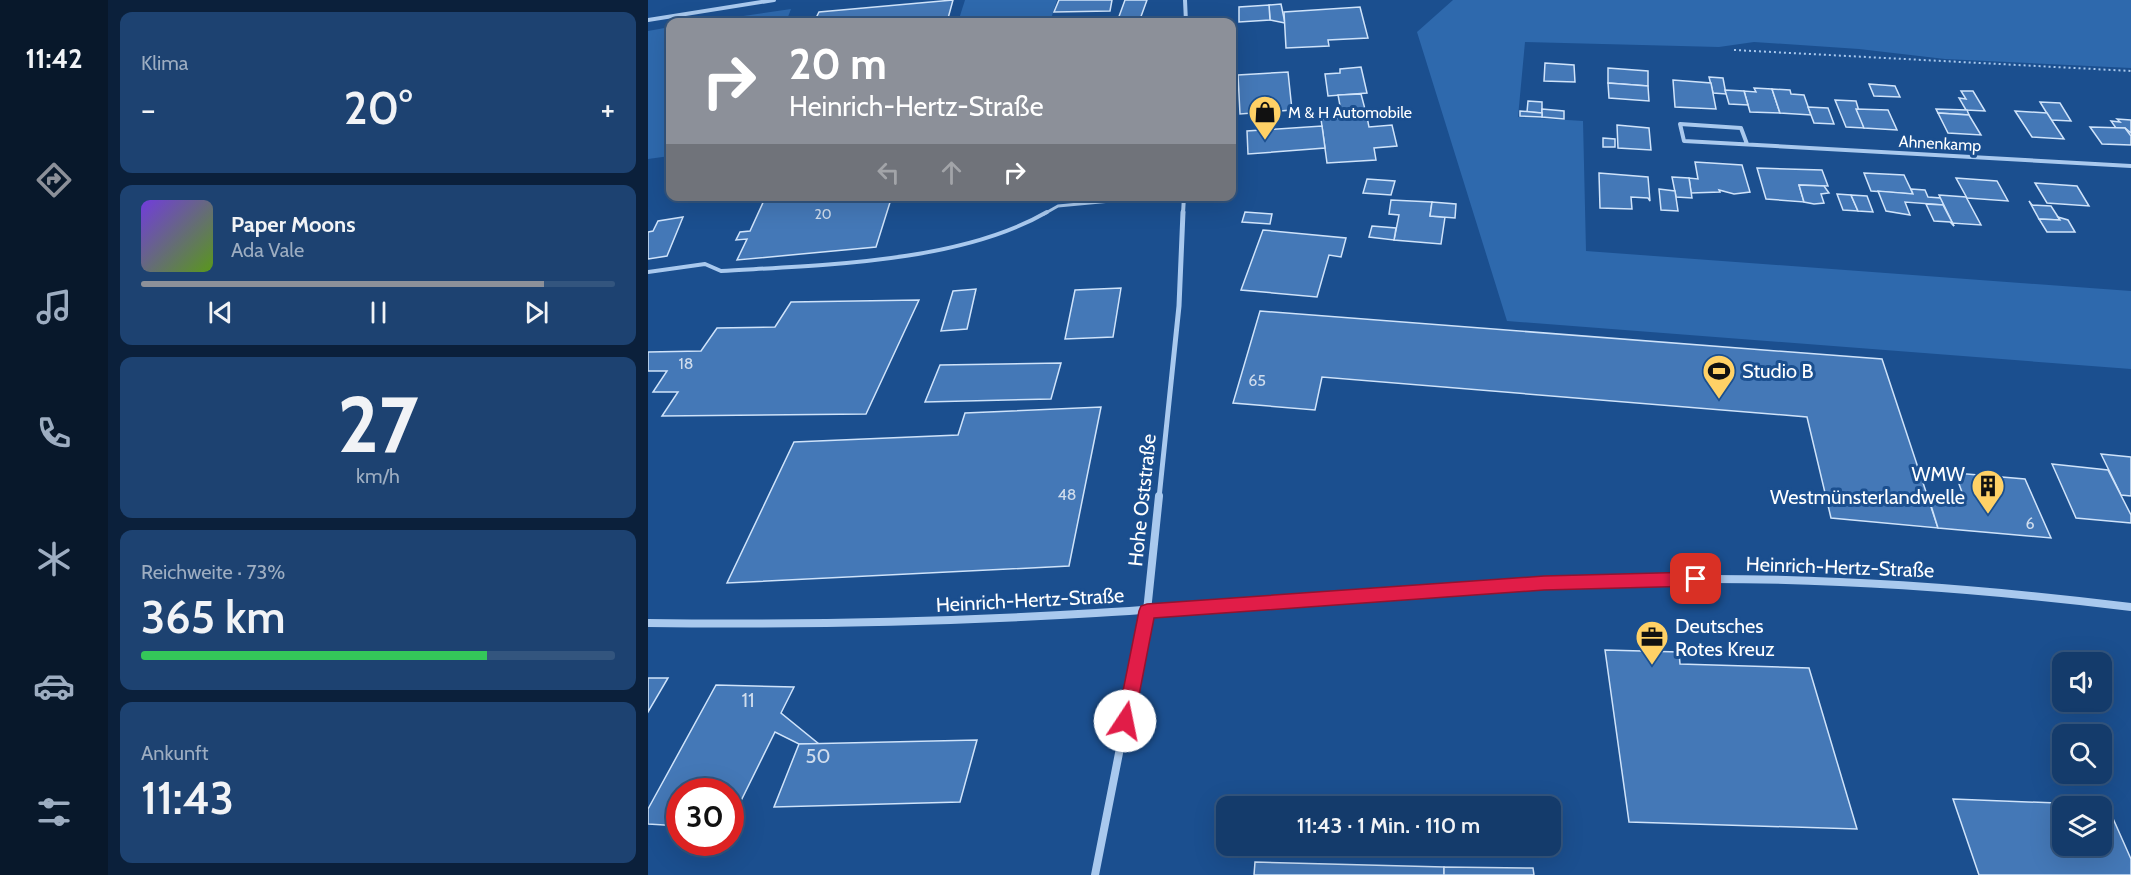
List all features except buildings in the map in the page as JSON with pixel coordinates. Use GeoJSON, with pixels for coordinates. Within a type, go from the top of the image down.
{"type":"FeatureCollection","features":[{"type":"Feature","properties":{"kind":"street"},"geometry":{"type":"LineString","coordinates":[[648,20],[774,0]]}},
{"type":"Feature","properties":{"kind":"street"},"geometry":{"type":"LineString","coordinates":[[1185,0],[1186,18]]}},
{"type":"Feature","properties":{"kind":"street","name":"Ahnenkamp"},"geometry":{"type":"LineString","coordinates":[[1747,144],[1741,128],[1680,124],[1684,141],[2131,166]]}},
{"type":"Feature","properties":{"kind":"street","name":"Hohe Oststraße"},"geometry":{"type":"LineString","coordinates":[[1095,875],[1147,611],[1179,306],[1184,201]]}},
{"type":"Feature","properties":{"kind":"street","name":"Heinrich-Hertz-Straße"},"geometry":{"type":"LineString","coordinates":[[648,623],[852,626],[1147,611],[1544,583],[1696,579],[1865,581],[2026,592],[2131,607]]}},
{"type":"Feature","properties":{"kind":"lane"},"geometry":{"type":"LineString","coordinates":[[648,272],[705,264],[720,271],[856,263],[936,250],[1020,228],[1058,206],[1111,201]]}},
{"type":"Feature","properties":{"kind":"path"},"geometry":{"type":"LineString","coordinates":[[1734,50],[2131,70]]}},
{"type":"Feature","properties":{"kind":"shaded area"},"geometry":{"type":"Polygon","coordinates":[[[965,0],[1057,0],[1051,18],[959,18],[965,0]]]}},
{"type":"Feature","properties":{"kind":"shaded area"},"geometry":{"type":"Polygon","coordinates":[[[1453,0],[2131,0],[2131,68],[1945,59],[1859,49],[1754,42],[1719,47],[1525,42],[1518,117],[1583,121],[1586,251],[2131,291],[2131,369],[1507,321],[1417,32],[1453,0]]]}},
{"type":"Feature","properties":{"kind":"shaded area"},"geometry":{"type":"Polygon","coordinates":[[[791,9],[788,18],[729,18],[791,9]]]}},
{"type":"Feature","properties":{"kind":"shaded area"},"geometry":{"type":"Polygon","coordinates":[[[666,28],[666,157],[648,159],[648,31],[666,28]]]}},
{"type":"Feature","properties":{"kind":"place","name":"M & H Automobile"},"geometry":{"type":"Point","coordinates":[1265,141]}},
{"type":"Feature","properties":{"kind":"place","name":"Studio B"},"geometry":{"type":"Point","coordinates":[1719,400]}},
{"type":"Feature","properties":{"kind":"place","name":"WMW Westmünsterlandwelle"},"geometry":{"type":"Point","coordinates":[1988,515]}},
{"type":"Feature","properties":{"kind":"place","name":"Deutsches Rotes Kreuz"},"geometry":{"type":"Point","coordinates":[1652,666]}},
{"type":"Feature","properties":{"kind":"route"},"geometry":{"type":"LineString","coordinates":[[1125,721],[1147,611],[1544,583],[1696,579]]}}]}
